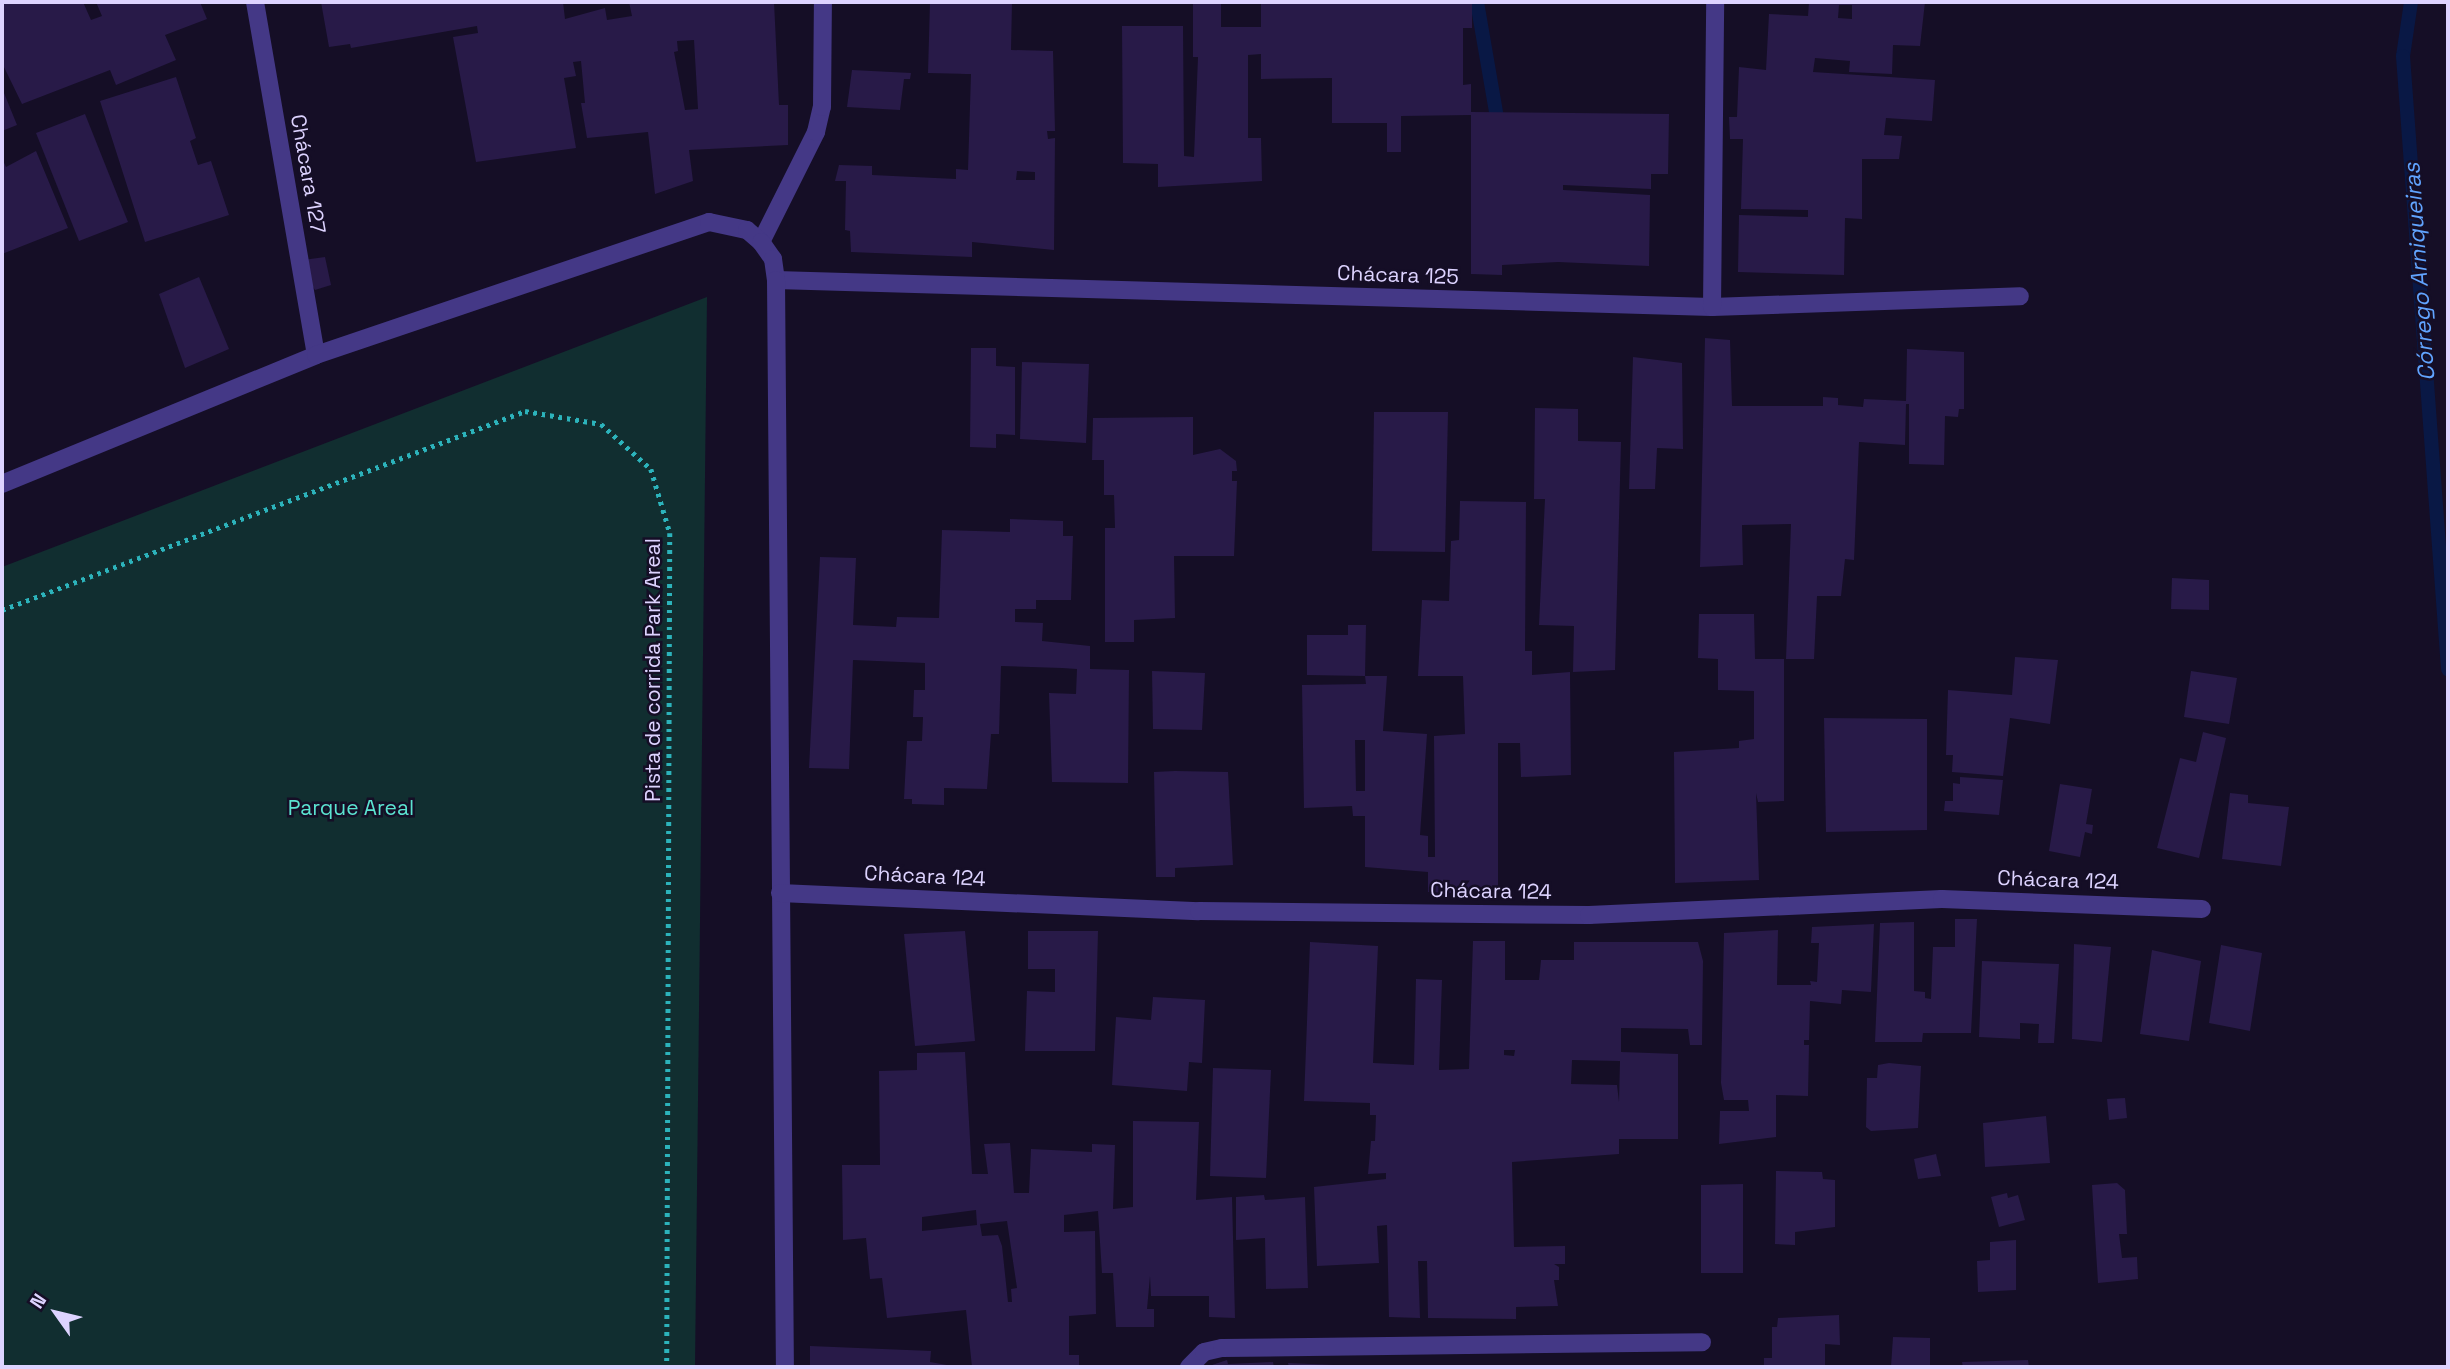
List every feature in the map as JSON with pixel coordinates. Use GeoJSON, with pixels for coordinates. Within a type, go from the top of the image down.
{"type":"FeatureCollection","features":[{"type":"Feature","properties":{"kind":"street","name":"Chácara 127"},"geometry":{"type":"LineString","coordinates":[[255,2],[316,355]]}},
{"type":"Feature","properties":{"kind":"street"},"geometry":{"type":"LineString","coordinates":[[761,242],[816,132],[821,107],[823,2]]}},
{"type":"Feature","properties":{"kind":"street"},"geometry":{"type":"LineString","coordinates":[[1712,307],[1715,2]]}},
{"type":"Feature","properties":{"kind":"street"},"geometry":{"type":"LineString","coordinates":[[2,484],[316,355],[709,222],[747,230],[761,242],[773,259],[776,280],[785,1367]]}},
{"type":"Feature","properties":{"kind":"street","name":"Chácara 125"},"geometry":{"type":"LineString","coordinates":[[776,280],[1712,307],[2020,296]]}},
{"type":"Feature","properties":{"kind":"street","name":"Chácara 124"},"geometry":{"type":"LineString","coordinates":[[780,893],[1268,911],[1589,915],[1942,899],[2202,909]]}},
{"type":"Feature","properties":{"kind":"street"},"geometry":{"type":"LineString","coordinates":[[1189,1367],[1203,1352],[1222,1348],[1702,1342]]}},
{"type":"Feature","properties":{"kind":"path","name":"Pista de corrida Park Areal"},"geometry":{"type":"LineString","coordinates":[[2,610],[525,411],[601,424],[651,469],[670,533],[667,1367]]}},
{"type":"Feature","properties":{"kind":"green space","name":"Parque Areal"},"geometry":{"type":"Polygon","coordinates":[[[707,297],[695,1367],[2,1367],[2,567],[707,297]]]}},
{"type":"Feature","properties":{"kind":"building"},"geometry":{"type":"Polygon","coordinates":[[[2,2],[83,2],[91,20],[102,16],[96,2],[200,2],[207,19],[165,35],[176,60],[116,85],[110,70],[22,104],[2,63],[2,2]]]}},
{"type":"Feature","properties":{"kind":"building"},"geometry":{"type":"Polygon","coordinates":[[[321,2],[563,2],[565,19],[605,8],[607,20],[632,16],[629,2],[774,2],[779,105],[788,105],[788,145],[689,150],[693,181],[655,194],[648,132],[587,138],[581,103],[585,103],[581,61],[573,62],[576,76],[564,78],[576,148],[476,162],[453,37],[478,33],[477,26],[351,48],[350,44],[329,47],[321,2]],[[694,40],[677,41],[678,51],[674,52],[685,110],[698,109],[694,40]]]}},
{"type":"Feature","properties":{"kind":"building"},"geometry":{"type":"Polygon","coordinates":[[[930,2],[1012,2],[1011,50],[1053,51],[1055,131],[1047,131],[1048,139],[1055,138],[1054,250],[972,242],[972,257],[851,252],[850,231],[845,230],[846,181],[835,181],[839,165],[872,166],[872,175],[956,179],[956,169],[968,170],[971,74],[928,73],[930,2]],[[1017,171],[1016,180],[1035,180],[1035,172],[1017,171]]]}},
{"type":"Feature","properties":{"kind":"building"},"geometry":{"type":"Polygon","coordinates":[[[1193,2],[1221,2],[1221,27],[1261,27],[1261,2],[1472,2],[1472,28],[1463,28],[1463,85],[1471,84],[1471,112],[1669,114],[1668,174],[1651,174],[1651,189],[1563,185],[1563,190],[1650,195],[1649,266],[1558,262],[1502,265],[1502,275],[1471,274],[1471,115],[1401,116],[1401,152],[1387,152],[1387,123],[1332,123],[1332,78],[1261,79],[1261,54],[1248,55],[1248,138],[1261,138],[1262,181],[1158,187],[1158,164],[1123,163],[1122,26],[1183,26],[1184,156],[1194,157],[1198,57],[1193,57],[1193,2]]]}},
{"type":"Feature","properties":{"kind":"building"},"geometry":{"type":"Polygon","coordinates":[[[1809,2],[1925,2],[1920,46],[1893,45],[1892,74],[1849,72],[1850,61],[1815,58],[1813,72],[1935,80],[1932,121],[1886,118],[1884,135],[1902,136],[1899,159],[1862,159],[1862,219],[1845,218],[1844,275],[1738,272],[1739,215],[1808,217],[1808,210],[1741,209],[1743,139],[1730,139],[1729,117],[1737,117],[1739,67],[1766,70],[1769,14],[1808,16],[1809,2]],[[1839,5],[1838,18],[1852,19],[1852,5],[1839,5]]]}},
{"type":"Feature","properties":{"kind":"building"},"geometry":{"type":"Polygon","coordinates":[[[852,70],[911,73],[910,79],[904,79],[900,110],[847,107],[852,70]]]}},
{"type":"Feature","properties":{"kind":"building"},"geometry":{"type":"Polygon","coordinates":[[[176,77],[196,138],[190,141],[198,165],[211,161],[229,215],[145,242],[100,101],[176,77]]]}},
{"type":"Feature","properties":{"kind":"building"},"geometry":{"type":"Polygon","coordinates":[[[2,88],[17,125],[2,131],[2,88]]]}},
{"type":"Feature","properties":{"kind":"building"},"geometry":{"type":"Polygon","coordinates":[[[85,114],[128,222],[79,241],[36,133],[85,114]]]}},
{"type":"Feature","properties":{"kind":"building"},"geometry":{"type":"Polygon","coordinates":[[[36,151],[68,228],[2,254],[2,158],[6,167],[36,151]]]}},
{"type":"Feature","properties":{"kind":"building"},"geometry":{"type":"Polygon","coordinates":[[[325,257],[331,285],[315,290],[296,261],[325,257]]]}},
{"type":"Feature","properties":{"kind":"building"},"geometry":{"type":"Polygon","coordinates":[[[199,277],[229,349],[185,368],[159,294],[199,277]]]}},
{"type":"Feature","properties":{"kind":"building"},"geometry":{"type":"Polygon","coordinates":[[[1705,338],[1730,340],[1732,406],[1823,406],[1823,397],[1838,398],[1838,405],[1863,407],[1864,399],[1906,401],[1907,349],[1964,352],[1964,409],[1959,409],[1958,417],[1945,416],[1944,465],[1909,464],[1909,404],[1906,404],[1905,445],[1859,442],[1854,560],[1845,559],[1841,596],[1817,596],[1814,659],[1786,659],[1791,524],[1742,525],[1743,565],[1700,567],[1705,338]]]}},
{"type":"Feature","properties":{"kind":"building"},"geometry":{"type":"Polygon","coordinates":[[[971,348],[996,348],[996,366],[1015,367],[1015,435],[996,434],[996,448],[970,447],[971,348]]]}},
{"type":"Feature","properties":{"kind":"building"},"geometry":{"type":"Polygon","coordinates":[[[1633,357],[1682,363],[1683,449],[1657,448],[1655,489],[1629,489],[1633,357]]]}},
{"type":"Feature","properties":{"kind":"building"},"geometry":{"type":"Polygon","coordinates":[[[1022,362],[1089,364],[1086,443],[1020,439],[1022,362]]]}},
{"type":"Feature","properties":{"kind":"building"},"geometry":{"type":"Polygon","coordinates":[[[1535,408],[1578,409],[1578,441],[1621,442],[1615,670],[1573,672],[1574,626],[1539,625],[1545,499],[1534,499],[1535,408]]]}},
{"type":"Feature","properties":{"kind":"building"},"geometry":{"type":"Polygon","coordinates":[[[1374,412],[1448,412],[1445,552],[1372,551],[1374,412]]]}},
{"type":"Feature","properties":{"kind":"building"},"geometry":{"type":"Polygon","coordinates":[[[1193,417],[1193,455],[1220,449],[1236,461],[1237,471],[1232,471],[1232,481],[1237,481],[1234,556],[1174,556],[1175,618],[1134,620],[1134,642],[1105,642],[1105,528],[1115,528],[1114,495],[1104,495],[1104,460],[1092,460],[1093,418],[1193,417]]]}},
{"type":"Feature","properties":{"kind":"building"},"geometry":{"type":"Polygon","coordinates":[[[1460,501],[1526,502],[1525,651],[1532,651],[1532,675],[1570,672],[1571,775],[1521,777],[1520,743],[1498,743],[1498,889],[1470,890],[1470,894],[1428,892],[1428,872],[1365,867],[1365,816],[1353,816],[1352,806],[1304,808],[1302,685],[1366,684],[1365,676],[1387,676],[1383,731],[1427,734],[1420,835],[1428,836],[1428,857],[1435,857],[1434,736],[1465,734],[1463,676],[1418,676],[1422,600],[1449,601],[1451,541],[1459,540],[1460,501]],[[1355,740],[1356,791],[1365,791],[1365,740],[1355,740]]]}},
{"type":"Feature","properties":{"kind":"building"},"geometry":{"type":"Polygon","coordinates":[[[1010,519],[1063,521],[1063,536],[1073,536],[1071,600],[1036,600],[1036,609],[1015,609],[1015,622],[1043,623],[1042,641],[1090,646],[1090,669],[1129,670],[1128,783],[1052,782],[1049,693],[1076,694],[1077,669],[1062,668],[1001,666],[999,734],[991,734],[987,789],[944,788],[944,805],[912,804],[912,799],[904,799],[907,741],[922,741],[923,717],[913,717],[914,690],[925,690],[925,663],[853,660],[849,769],[809,768],[820,557],[856,558],[853,625],[896,627],[897,617],[939,618],[942,530],[1010,532],[1010,519]]]}},
{"type":"Feature","properties":{"kind":"building"},"geometry":{"type":"Polygon","coordinates":[[[2172,578],[2209,580],[2209,610],[2171,609],[2172,578]]]}},
{"type":"Feature","properties":{"kind":"building"},"geometry":{"type":"Polygon","coordinates":[[[1699,614],[1754,614],[1755,659],[1784,659],[1784,801],[1758,802],[1756,793],[1759,880],[1675,883],[1674,752],[1739,748],[1739,741],[1754,739],[1754,691],[1718,690],[1718,659],[1698,658],[1699,614]]]}},
{"type":"Feature","properties":{"kind":"building"},"geometry":{"type":"Polygon","coordinates":[[[1348,625],[1366,625],[1365,676],[1307,675],[1307,635],[1348,635],[1348,625]]]}},
{"type":"Feature","properties":{"kind":"building"},"geometry":{"type":"Polygon","coordinates":[[[2015,657],[2058,660],[2050,724],[2010,718],[2003,776],[1952,772],[1953,755],[1946,755],[1948,690],[2012,695],[2015,657]]]}},
{"type":"Feature","properties":{"kind":"building"},"geometry":{"type":"Polygon","coordinates":[[[1152,671],[1205,673],[1202,730],[1153,729],[1152,671]]]}},
{"type":"Feature","properties":{"kind":"building"},"geometry":{"type":"Polygon","coordinates":[[[2191,671],[2237,678],[2229,724],[2184,717],[2191,671]]]}},
{"type":"Feature","properties":{"kind":"building"},"geometry":{"type":"Polygon","coordinates":[[[1824,718],[1927,719],[1927,830],[1826,832],[1824,718]]]}},
{"type":"Feature","properties":{"kind":"building"},"geometry":{"type":"Polygon","coordinates":[[[2203,732],[2226,738],[2199,858],[2157,848],[2180,758],[2196,762],[2203,732]]]}},
{"type":"Feature","properties":{"kind":"building"},"geometry":{"type":"Polygon","coordinates":[[[1154,772],[1228,772],[1233,865],[1175,868],[1175,877],[1156,877],[1154,772]]]}},
{"type":"Feature","properties":{"kind":"building"},"geometry":{"type":"Polygon","coordinates":[[[1960,777],[2003,780],[1999,815],[1944,811],[1945,801],[1953,801],[1953,783],[1960,784],[1960,777]]]}},
{"type":"Feature","properties":{"kind":"building"},"geometry":{"type":"Polygon","coordinates":[[[2060,784],[2092,789],[2086,824],[2093,825],[2092,834],[2085,832],[2080,857],[2049,851],[2060,784]]]}},
{"type":"Feature","properties":{"kind":"building"},"geometry":{"type":"Polygon","coordinates":[[[2230,793],[2248,795],[2248,803],[2289,807],[2281,866],[2222,859],[2230,793]]]}},
{"type":"Feature","properties":{"kind":"building"},"geometry":{"type":"Polygon","coordinates":[[[1955,919],[1977,919],[1971,1033],[1923,1033],[1922,1042],[1875,1042],[1880,923],[1914,922],[1914,991],[1925,992],[1925,998],[1931,999],[1933,947],[1955,947],[1955,919]]]}},
{"type":"Feature","properties":{"kind":"building"},"geometry":{"type":"Polygon","coordinates":[[[1874,924],[1871,992],[1842,990],[1841,1004],[1810,1001],[1809,1040],[1804,1040],[1804,1045],[1809,1045],[1808,1096],[1776,1095],[1776,1137],[1719,1144],[1720,1111],[1749,1111],[1748,1100],[1724,1100],[1721,1083],[1724,933],[1778,930],[1777,985],[1811,985],[1810,981],[1817,982],[1819,943],[1811,943],[1812,927],[1874,924]]]}},
{"type":"Feature","properties":{"kind":"building"},"geometry":{"type":"Polygon","coordinates":[[[965,931],[975,1041],[915,1046],[904,934],[965,931]]]}},
{"type":"Feature","properties":{"kind":"building"},"geometry":{"type":"Polygon","coordinates":[[[1028,931],[1098,931],[1095,1051],[1025,1051],[1027,991],[1055,992],[1055,969],[1028,969],[1028,931]]]}},
{"type":"Feature","properties":{"kind":"building"},"geometry":{"type":"Polygon","coordinates":[[[1473,941],[1505,941],[1505,980],[1539,980],[1541,960],[1574,960],[1574,942],[1698,942],[1703,961],[1702,1045],[1690,1045],[1688,1029],[1621,1028],[1621,1052],[1678,1054],[1678,1139],[1619,1139],[1619,1154],[1512,1162],[1514,1247],[1565,1246],[1565,1264],[1554,1264],[1559,1267],[1559,1280],[1554,1280],[1558,1306],[1516,1307],[1516,1319],[1428,1318],[1427,1261],[1418,1261],[1420,1318],[1389,1317],[1387,1225],[1377,1226],[1379,1263],[1317,1266],[1314,1187],[1386,1179],[1386,1173],[1368,1174],[1371,1141],[1375,1141],[1376,1115],[1370,1115],[1370,1103],[1304,1101],[1310,942],[1378,946],[1373,1063],[1414,1065],[1416,979],[1442,980],[1439,1070],[1469,1069],[1473,941]],[[1504,1050],[1504,1055],[1514,1056],[1515,1050],[1504,1050]],[[1572,1060],[1571,1084],[1617,1085],[1619,1102],[1620,1061],[1572,1060]]]}},
{"type":"Feature","properties":{"kind":"building"},"geometry":{"type":"Polygon","coordinates":[[[2074,944],[2111,947],[2102,1042],[2072,1039],[2074,944]]]}},
{"type":"Feature","properties":{"kind":"building"},"geometry":{"type":"Polygon","coordinates":[[[2221,945],[2262,953],[2250,1031],[2209,1023],[2221,945]]]}},
{"type":"Feature","properties":{"kind":"building"},"geometry":{"type":"Polygon","coordinates":[[[2152,950],[2201,961],[2189,1041],[2140,1034],[2152,950]]]}},
{"type":"Feature","properties":{"kind":"building"},"geometry":{"type":"Polygon","coordinates":[[[1982,961],[2059,964],[2054,1043],[2038,1043],[2039,1024],[2020,1023],[2020,1039],[1979,1037],[1982,961]]]}},
{"type":"Feature","properties":{"kind":"building"},"geometry":{"type":"Polygon","coordinates":[[[1153,997],[1205,1000],[1202,1063],[1189,1062],[1187,1091],[1112,1085],[1116,1017],[1151,1020],[1153,997]]]}},
{"type":"Feature","properties":{"kind":"building"},"geometry":{"type":"Polygon","coordinates":[[[965,1052],[972,1174],[988,1174],[984,1144],[1010,1143],[1014,1193],[1029,1193],[1031,1149],[1092,1152],[1092,1144],[1115,1145],[1113,1209],[1133,1207],[1133,1121],[1199,1122],[1196,1200],[1232,1197],[1235,1318],[1209,1317],[1209,1296],[1151,1296],[1150,1276],[1147,1309],[1154,1309],[1154,1327],[1116,1327],[1113,1273],[1102,1273],[1098,1211],[1064,1215],[1064,1232],[1095,1231],[1096,1314],[1069,1316],[1069,1355],[1079,1355],[1079,1367],[972,1367],[966,1310],[887,1318],[882,1278],[870,1279],[866,1238],[843,1240],[842,1165],[880,1165],[879,1071],[917,1070],[917,1053],[965,1052]],[[976,1210],[922,1217],[922,1231],[977,1225],[976,1210]],[[1007,1221],[980,1224],[982,1236],[998,1235],[1002,1246],[1008,1302],[1012,1302],[1011,1289],[1017,1288],[1007,1221]]]}},
{"type":"Feature","properties":{"kind":"building"},"geometry":{"type":"Polygon","coordinates":[[[1889,1063],[1921,1066],[1918,1128],[1871,1131],[1866,1127],[1867,1078],[1877,1078],[1878,1065],[1889,1063]]]}},
{"type":"Feature","properties":{"kind":"building"},"geometry":{"type":"Polygon","coordinates":[[[1213,1068],[1271,1070],[1266,1178],[1210,1176],[1213,1068]]]}},
{"type":"Feature","properties":{"kind":"building"},"geometry":{"type":"Polygon","coordinates":[[[2125,1098],[2127,1118],[2109,1120],[2107,1099],[2125,1098]]]}},
{"type":"Feature","properties":{"kind":"building"},"geometry":{"type":"Polygon","coordinates":[[[2046,1116],[2050,1163],[1985,1167],[1983,1123],[2046,1116]]]}},
{"type":"Feature","properties":{"kind":"building"},"geometry":{"type":"Polygon","coordinates":[[[1936,1154],[1941,1176],[1918,1179],[1914,1159],[1936,1154]]]}},
{"type":"Feature","properties":{"kind":"building"},"geometry":{"type":"Polygon","coordinates":[[[1776,1171],[1822,1172],[1823,1179],[1835,1180],[1835,1227],[1795,1232],[1795,1245],[1775,1244],[1776,1171]]]}},
{"type":"Feature","properties":{"kind":"building"},"geometry":{"type":"Polygon","coordinates":[[[2117,1183],[2125,1190],[2127,1234],[2119,1234],[2122,1258],[2137,1257],[2138,1279],[2098,1283],[2092,1185],[2117,1183]]]}},
{"type":"Feature","properties":{"kind":"building"},"geometry":{"type":"Polygon","coordinates":[[[1743,1184],[1743,1273],[1701,1273],[1701,1185],[1743,1184]]]}},
{"type":"Feature","properties":{"kind":"building"},"geometry":{"type":"Polygon","coordinates":[[[2007,1193],[2008,1198],[2018,1195],[2025,1220],[1999,1227],[1991,1197],[2007,1193]]]}},
{"type":"Feature","properties":{"kind":"building"},"geometry":{"type":"Polygon","coordinates":[[[1264,1195],[1265,1200],[1305,1197],[1308,1288],[1266,1289],[1265,1238],[1236,1240],[1236,1197],[1264,1195]]]}},
{"type":"Feature","properties":{"kind":"building"},"geometry":{"type":"Polygon","coordinates":[[[2016,1240],[2016,1290],[1978,1292],[1977,1261],[1990,1260],[1990,1242],[2016,1240]]]}},
{"type":"Feature","properties":{"kind":"building"},"geometry":{"type":"Polygon","coordinates":[[[1839,1315],[1840,1345],[1825,1344],[1825,1367],[1764,1367],[1764,1358],[1772,1358],[1772,1327],[1777,1327],[1778,1318],[1839,1315]]]}},
{"type":"Feature","properties":{"kind":"building"},"geometry":{"type":"Polygon","coordinates":[[[1893,1337],[1930,1338],[1930,1367],[1891,1367],[1893,1337]]]}},
{"type":"Feature","properties":{"kind":"building"},"geometry":{"type":"Polygon","coordinates":[[[810,1346],[931,1351],[930,1362],[958,1367],[810,1367],[810,1346]]]}},
{"type":"Feature","properties":{"kind":"building"},"geometry":{"type":"Polygon","coordinates":[[[1227,1360],[1228,1364],[1273,1362],[1274,1367],[1206,1367],[1227,1360]]]}},
{"type":"Feature","properties":{"kind":"building"},"geometry":{"type":"Polygon","coordinates":[[[2028,1360],[2029,1367],[1963,1367],[1962,1362],[2028,1360]]]}},
{"type":"Feature","properties":{"kind":"building"},"geometry":{"type":"Polygon","coordinates":[[[1288,1363],[1334,1365],[1334,1367],[1289,1367],[1288,1363]]]}},
{"type":"Feature","properties":{"kind":"waterway"},"geometry":{"type":"LineString","coordinates":[[1477,2],[1499,130]]}},
{"type":"Feature","properties":{"kind":"waterway","name":"Córrego Arniqueiras"},"geometry":{"type":"LineString","coordinates":[[2411,2],[2403,56],[2448,669]]}}]}
